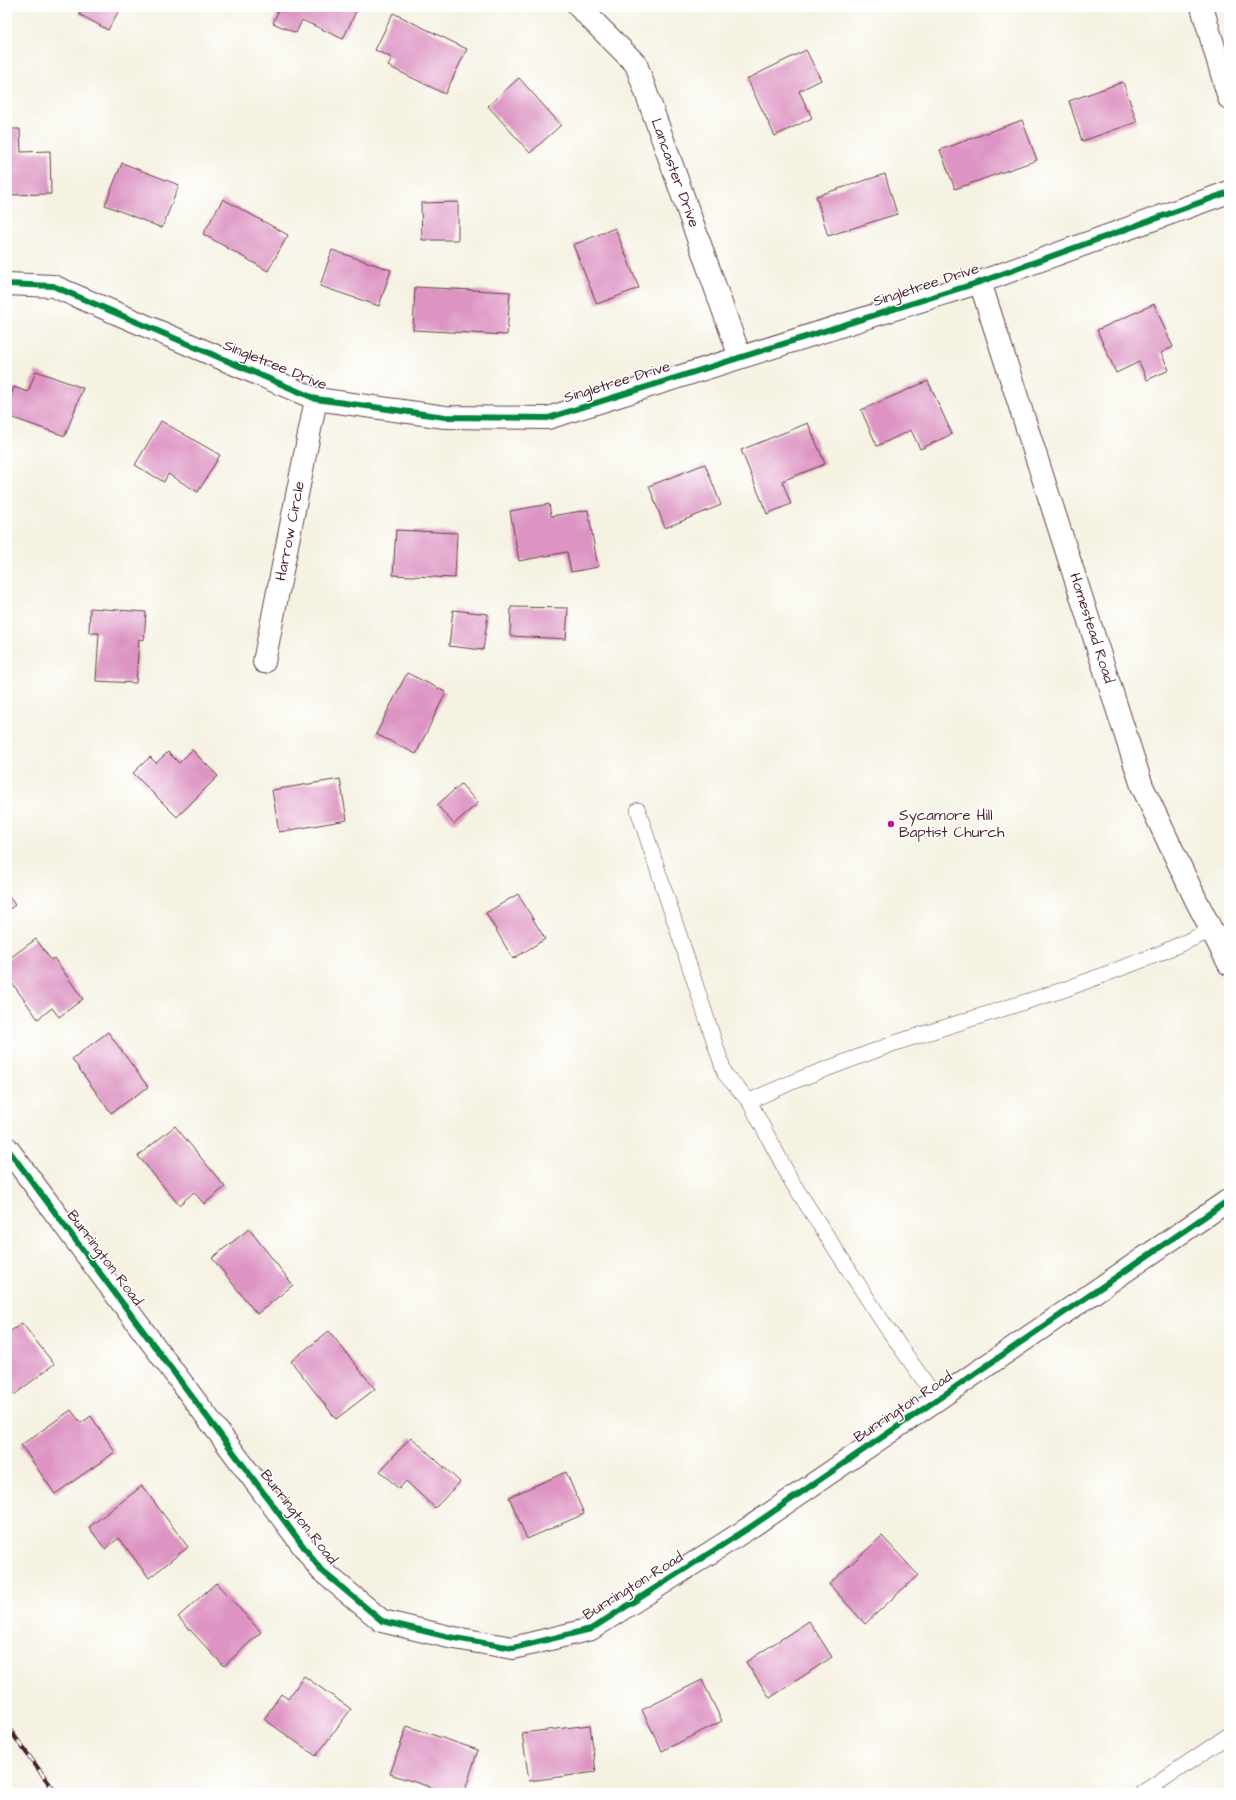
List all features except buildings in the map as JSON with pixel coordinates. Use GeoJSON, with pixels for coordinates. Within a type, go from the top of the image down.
{"type":"FeatureCollection","features":[{"type":"Feature","properties":{"kind":"street","name":"Lancaster Drive"},"geometry":{"type":"LineString","coordinates":[[579,7],[636,64],[740,357]]}},
{"type":"Feature","properties":{"kind":"street"},"geometry":{"type":"LineString","coordinates":[[1202,7],[1229,98]]}},
{"type":"Feature","properties":{"kind":"street","name":"Singletree Drive"},"geometry":{"type":"LineString","coordinates":[[7,284],[54,286],[316,399],[445,417],[548,418],[980,282],[1229,192]]}},
{"type":"Feature","properties":{"kind":"street","name":"Homestead Road"},"geometry":{"type":"LineString","coordinates":[[980,282],[1142,786],[1229,964]]}},
{"type":"Feature","properties":{"kind":"street","name":"Harrow Circle"},"geometry":{"type":"LineString","coordinates":[[264,662],[316,399]]}},
{"type":"Feature","properties":{"kind":"street","name":"Burrington Road"},"geometry":{"type":"LineString","coordinates":[[7,1148],[321,1570],[382,1621],[448,1637],[513,1648],[592,1629],[752,1526],[1229,1200]]}},
{"type":"Feature","properties":{"kind":"lane"},"geometry":{"type":"LineString","coordinates":[[638,810],[726,1074],[748,1101],[792,1182],[878,1314],[937,1400]]}},
{"type":"Feature","properties":{"kind":"lane"},"geometry":{"type":"LineString","coordinates":[[748,1101],[797,1080],[898,1042],[1066,989],[1156,955],[1212,930]]}},
{"type":"Feature","properties":{"kind":"lane"},"geometry":{"type":"LineString","coordinates":[[1143,1793],[1229,1735]]}},
{"type":"Feature","properties":{"kind":"railway"},"geometry":{"type":"LineString","coordinates":[[7,1726],[56,1793]]}},
{"type":"Feature","properties":{"kind":"cycle path"},"geometry":{"type":"LineString","coordinates":[[7,284],[53,286],[316,399],[445,417],[548,418],[980,282],[1229,192]]}},
{"type":"Feature","properties":{"kind":"cycle path"},"geometry":{"type":"LineString","coordinates":[[7,1148],[321,1570],[382,1621],[449,1637],[513,1648],[591,1629],[752,1526],[1229,1200]]}},
{"type":"Feature","properties":{"kind":"place","name":"Sycamore Hill Baptist Church"},"geometry":{"type":"Point","coordinates":[891,824]}}]}
